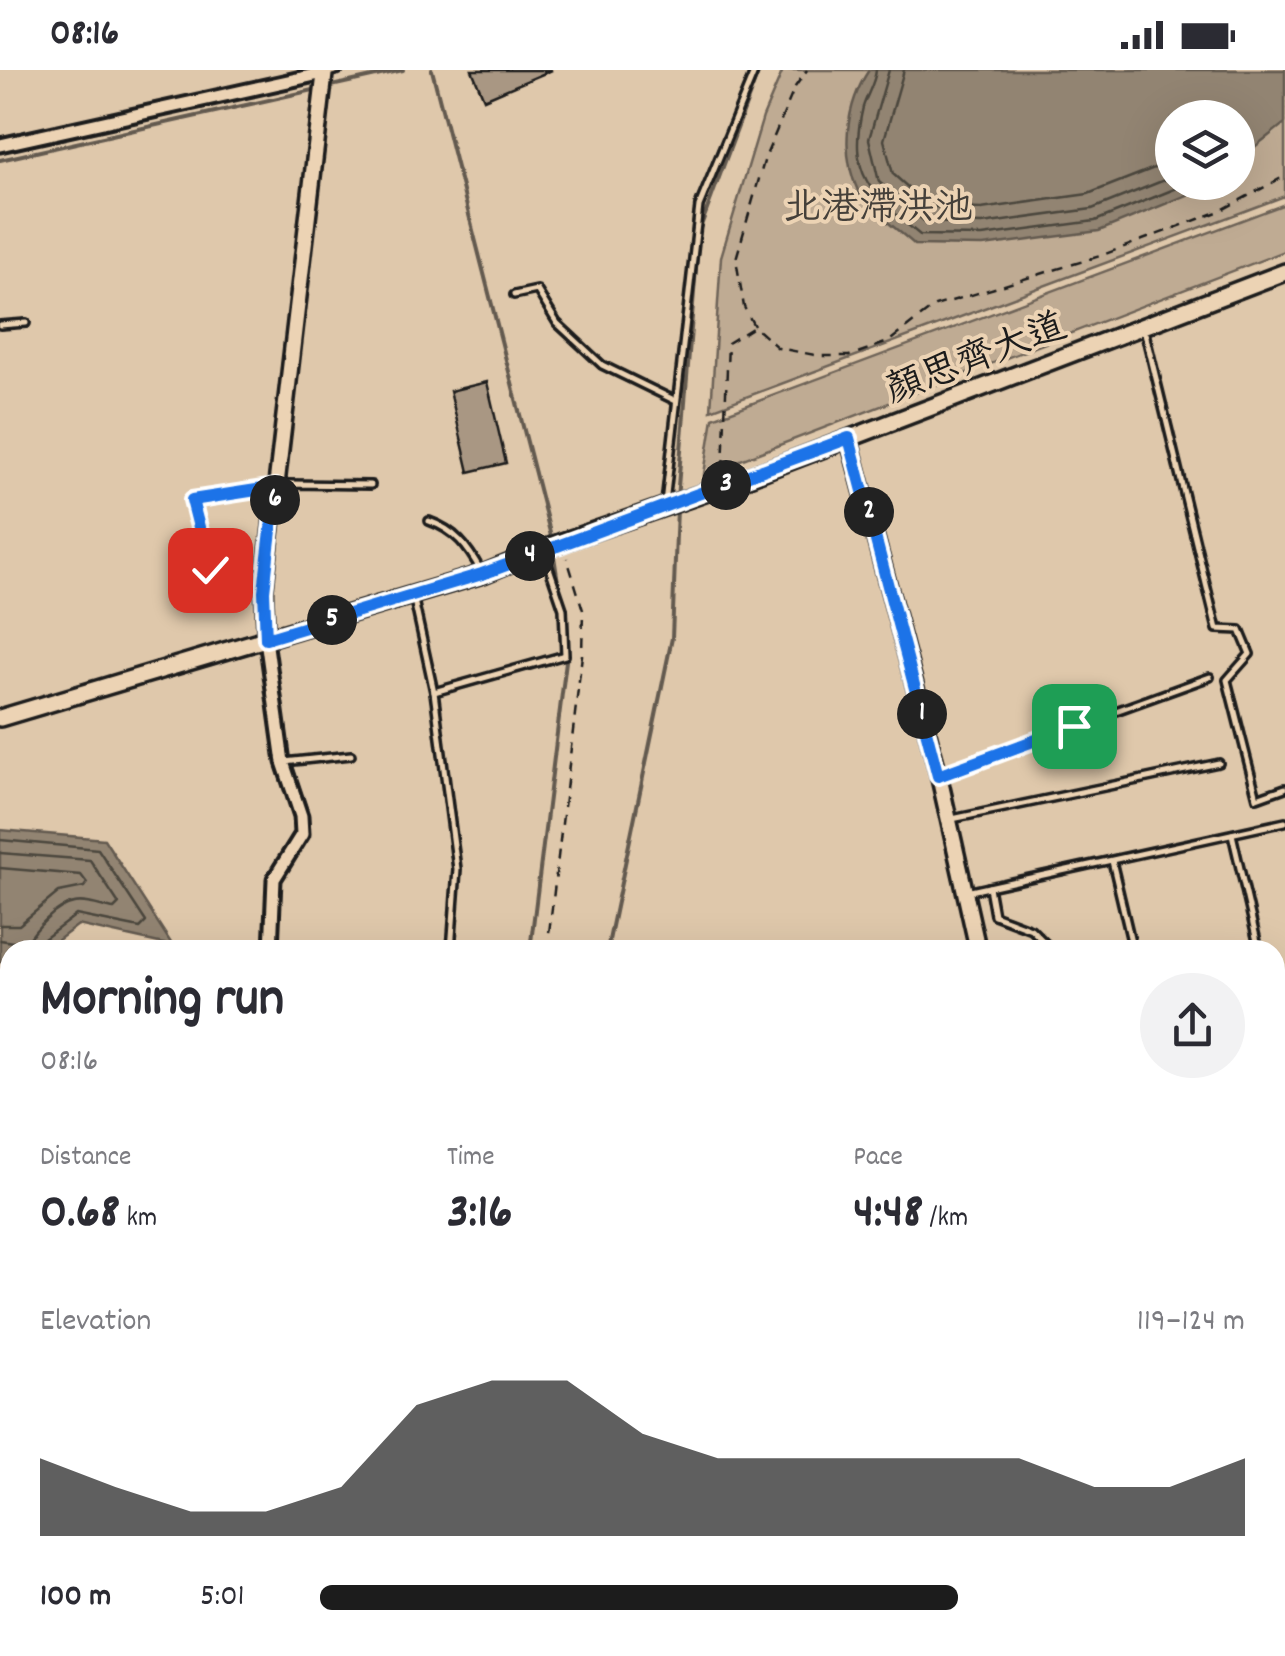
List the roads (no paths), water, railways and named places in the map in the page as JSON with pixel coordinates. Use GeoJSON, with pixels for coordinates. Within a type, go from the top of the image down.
{"type":"FeatureCollection","features":[{"type":"Feature","properties":{"kind":"main road","name":"顏思齊大道"},"geometry":{"type":"LineString","coordinates":[[664,506],[1285,272]]}},
{"type":"Feature","properties":{"kind":"main road"},"geometry":{"type":"LineString","coordinates":[[0,718],[414,597],[664,506]]}},
{"type":"Feature","properties":{"kind":"street"},"geometry":{"type":"LineString","coordinates":[[0,144],[329,71],[264,591],[266,639],[283,762],[301,816],[302,834],[274,880],[271,940]]}},
{"type":"Feature","properties":{"kind":"street"},"geometry":{"type":"LineString","coordinates":[[849,438],[938,776],[976,940]]}},
{"type":"Feature","properties":{"kind":"lane"},"geometry":{"type":"LineString","coordinates":[[664,506],[698,206],[755,70]]}},
{"type":"Feature","properties":{"kind":"lane"},"geometry":{"type":"LineString","coordinates":[[514,295],[537,290],[558,322],[602,365],[676,400]]}},
{"type":"Feature","properties":{"kind":"lane"},"geometry":{"type":"LineString","coordinates":[[0,325],[26,322]]}},
{"type":"Feature","properties":{"kind":"lane"},"geometry":{"type":"LineString","coordinates":[[1143,326],[1217,629],[1240,630],[1250,654],[1227,680],[1256,798],[1285,788]]}},
{"type":"Feature","properties":{"kind":"lane"},"geometry":{"type":"LineString","coordinates":[[210,570],[192,500],[288,484],[371,486]]}},
{"type":"Feature","properties":{"kind":"lane"},"geometry":{"type":"LineString","coordinates":[[428,521],[448,528],[470,551],[482,574]]}},
{"type":"Feature","properties":{"kind":"lane"},"geometry":{"type":"LineString","coordinates":[[434,692],[566,655],[563,610],[544,550]]}},
{"type":"Feature","properties":{"kind":"lane"},"geometry":{"type":"LineString","coordinates":[[414,597],[434,692],[457,868],[452,940]]}},
{"type":"Feature","properties":{"kind":"lane"},"geometry":{"type":"LineString","coordinates":[[938,776],[1210,677]]}},
{"type":"Feature","properties":{"kind":"lane"},"geometry":{"type":"LineString","coordinates":[[283,762],[351,755]]}},
{"type":"Feature","properties":{"kind":"lane"},"geometry":{"type":"LineString","coordinates":[[948,820],[1219,763]]}},
{"type":"Feature","properties":{"kind":"lane"},"geometry":{"type":"LineString","coordinates":[[965,892],[1285,822]]}},
{"type":"Feature","properties":{"kind":"lane"},"geometry":{"type":"LineString","coordinates":[[1232,834],[1258,940]]}},
{"type":"Feature","properties":{"kind":"lane"},"geometry":{"type":"LineString","coordinates":[[1112,861],[1132,940]]}},
{"type":"Feature","properties":{"kind":"lane"},"geometry":{"type":"LineString","coordinates":[[989,886],[994,915],[1031,929],[1042,940]]}},
{"type":"Feature","properties":{"kind":"water"},"geometry":{"type":"Polygon","coordinates":[[[869,70],[1285,70],[1285,123],[1255,147],[1255,100],[1155,100],[1155,200],[1175,200],[1099,231],[983,246],[915,245],[868,204],[852,176],[848,129],[861,83],[869,70]]]}},
{"type":"Feature","properties":{"kind":"water"},"geometry":{"type":"Polygon","coordinates":[[[0,830],[104,839],[169,940],[146,940],[78,925],[58,940],[0,940],[0,830]]]}},
{"type":"Feature","properties":{"kind":"waterway"},"geometry":{"type":"LineString","coordinates":[[0,160],[403,70]]}},
{"type":"Feature","properties":{"kind":"waterway"},"geometry":{"type":"LineString","coordinates":[[432,70],[552,540]]}},
{"type":"Feature","properties":{"kind":"waterway"},"geometry":{"type":"LineString","coordinates":[[677,499],[699,231],[759,70]]}},
{"type":"Feature","properties":{"kind":"waterway"},"geometry":{"type":"LineString","coordinates":[[609,940],[672,638],[677,508]]}},
{"type":"Feature","properties":{"kind":"waterway"},"geometry":{"type":"LineString","coordinates":[[553,550],[560,595]]}},
{"type":"Feature","properties":{"kind":"waterway"},"geometry":{"type":"LineString","coordinates":[[531,940],[567,653]]}},
{"type":"Feature","properties":{"kind":"park label","name":"北港滯洪池"},"geometry":{"type":"Point","coordinates":[878,205]}}]}
